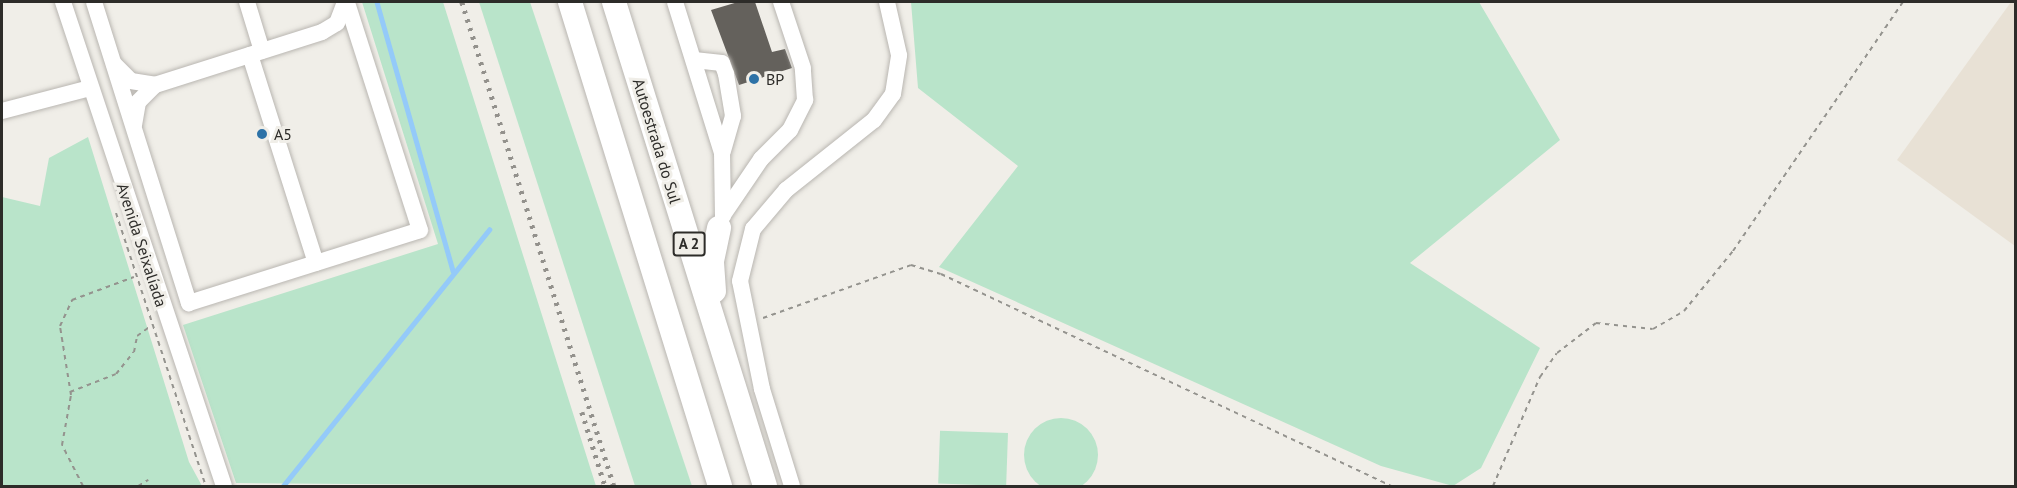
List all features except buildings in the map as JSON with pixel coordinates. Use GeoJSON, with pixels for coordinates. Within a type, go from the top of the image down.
{"type":"FeatureCollection","features":[{"type":"Feature","properties":{"kind":"highway","name":"A 2"},"geometry":{"type":"LineString","coordinates":[[570,2],[720,486]]}},
{"type":"Feature","properties":{"kind":"highway","name":"Autoestrada do Sul"},"geometry":{"type":"LineString","coordinates":[[614,2],[765,486]]}},
{"type":"Feature","properties":{"kind":"highway"},"geometry":{"type":"LineString","coordinates":[[721,221],[712,261],[726,361]]}},
{"type":"Feature","properties":{"kind":"street","name":"Avenida Seixalíada"},"geometry":{"type":"LineString","coordinates":[[63,2],[143,275],[224,486]]}},
{"type":"Feature","properties":{"kind":"street"},"geometry":{"type":"LineString","coordinates":[[94,2],[189,303],[420,230],[346,2]]}},
{"type":"Feature","properties":{"kind":"street"},"geometry":{"type":"LineString","coordinates":[[247,2],[268,112],[316,263]]}},
{"type":"Feature","properties":{"kind":"street"},"geometry":{"type":"LineString","coordinates":[[114,64],[131,81],[155,85],[330,29],[346,2]]}},
{"type":"Feature","properties":{"kind":"street"},"geometry":{"type":"LineString","coordinates":[[675,2],[722,156]]}},
{"type":"Feature","properties":{"kind":"street"},"geometry":{"type":"LineString","coordinates":[[721,221],[761,159],[790,130],[805,100],[803,68],[781,2]]}},
{"type":"Feature","properties":{"kind":"street"},"geometry":{"type":"LineString","coordinates":[[792,486],[748,323],[740,281],[753,229],[786,190],[874,120],[892,94],[899,55],[887,2]]}},
{"type":"Feature","properties":{"kind":"street"},"geometry":{"type":"LineString","coordinates":[[694,60],[722,63],[733,116],[722,156],[721,221]]}},
{"type":"Feature","properties":{"kind":"street"},"geometry":{"type":"LineString","coordinates":[[134,126],[138,102],[155,85]]}},
{"type":"Feature","properties":{"kind":"street"},"geometry":{"type":"LineString","coordinates":[[2,111],[90,88]]}},
{"type":"Feature","properties":{"kind":"path"},"geometry":{"type":"LineString","coordinates":[[1493,486],[1540,377],[1557,353],[1596,323],[1653,329],[1684,311],[1747,232],[1903,2]]}},
{"type":"Feature","properties":{"kind":"path"},"geometry":{"type":"LineString","coordinates":[[115,211],[143,275],[151,326],[206,486]]}},
{"type":"Feature","properties":{"kind":"path"},"geometry":{"type":"LineString","coordinates":[[748,323],[911,265],[941,274],[1392,486]]}},
{"type":"Feature","properties":{"kind":"path"},"geometry":{"type":"LineString","coordinates":[[83,486],[62,445],[70,392],[60,326],[72,300],[143,275]]}},
{"type":"Feature","properties":{"kind":"path"},"geometry":{"type":"LineString","coordinates":[[70,392],[116,374],[134,352],[137,336],[151,326]]}},
{"type":"Feature","properties":{"kind":"path"},"geometry":{"type":"LineString","coordinates":[[138,486],[148,480]]}},
{"type":"Feature","properties":{"kind":"shaded area"},"geometry":{"type":"Polygon","coordinates":[[[2011,2],[2016,2],[2015,246],[1897,160],[2011,2]]]}},
{"type":"Feature","properties":{"kind":"green space"},"geometry":{"type":"Polygon","coordinates":[[[362,2],[443,2],[596,486],[236,483],[183,325],[438,244],[362,2]]]}},
{"type":"Feature","properties":{"kind":"green space"},"geometry":{"type":"Polygon","coordinates":[[[479,2],[530,2],[692,486],[635,486],[479,2]]]}},
{"type":"Feature","properties":{"kind":"green space"},"geometry":{"type":"Polygon","coordinates":[[[911,2],[1479,2],[1560,140],[1410,263],[1540,348],[1481,468],[1453,486],[1381,466],[939,267],[1018,166],[918,88],[911,2]]]}},
{"type":"Feature","properties":{"kind":"green space"},"geometry":{"type":"Polygon","coordinates":[[[88,137],[189,462],[202,486],[2,486],[2,197],[40,206],[49,158],[88,137]]]}},
{"type":"Feature","properties":{"kind":"green space"},"geometry":{"type":"Polygon","coordinates":[[[1061,418],[1082,424],[1092,434],[1098,455],[1092,476],[1082,486],[1061,492],[1040,486],[1030,476],[1024,455],[1030,434],[1040,424],[1061,418]]]}},
{"type":"Feature","properties":{"kind":"green space"},"geometry":{"type":"Polygon","coordinates":[[[940,431],[1008,433],[1006,486],[938,484],[940,431]]]}},
{"type":"Feature","properties":{"kind":"waterway"},"geometry":{"type":"LineString","coordinates":[[377,2],[453,270]]}},
{"type":"Feature","properties":{"kind":"waterway"},"geometry":{"type":"LineString","coordinates":[[283,486],[489,230]]}},
{"type":"Feature","properties":{"kind":"railway"},"geometry":{"type":"LineString","coordinates":[[462,2],[614,486]]}},
{"type":"Feature","properties":{"kind":"railway"},"geometry":{"type":"LineString","coordinates":[[582,412],[605,486]]}},
{"type":"Feature","properties":{"kind":"place","name":"BP"},"geometry":{"type":"Point","coordinates":[754,79]}},
{"type":"Feature","properties":{"kind":"place","name":"A5"},"geometry":{"type":"Point","coordinates":[262,134]}}]}
